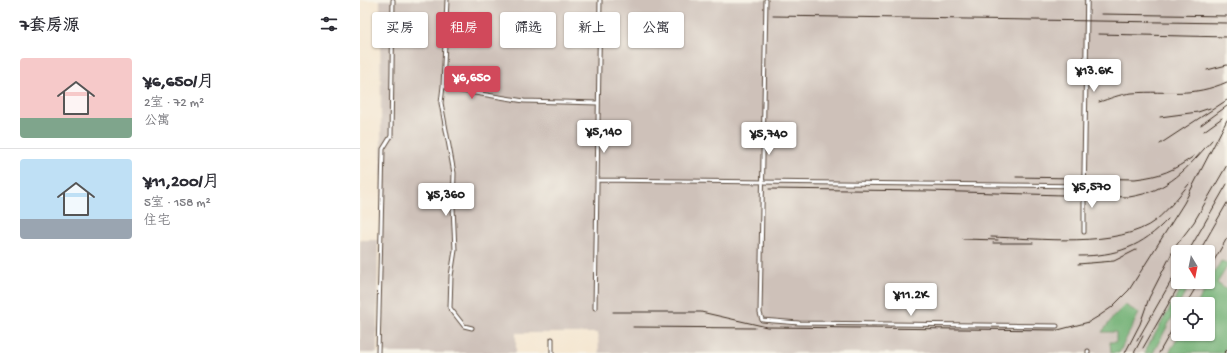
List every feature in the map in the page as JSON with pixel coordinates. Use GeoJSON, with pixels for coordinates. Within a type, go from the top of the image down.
{"type":"FeatureCollection","features":[{"type":"Feature","properties":{"kind":"street"},"geometry":{"type":"LineString","coordinates":[[378,353],[382,149],[391,136],[393,0]]}},
{"type":"Feature","properties":{"kind":"street"},"geometry":{"type":"LineString","coordinates":[[447,0],[442,104],[454,173],[453,207],[455,250],[451,276],[450,308],[464,326],[472,328]]}},
{"type":"Feature","properties":{"kind":"street"},"geometry":{"type":"LineString","coordinates":[[595,308],[600,0]]}},
{"type":"Feature","properties":{"kind":"street"},"geometry":{"type":"LineString","coordinates":[[766,0],[761,182],[760,313],[762,320],[799,323],[1057,326]]}},
{"type":"Feature","properties":{"kind":"street"},"geometry":{"type":"LineString","coordinates":[[1084,232],[1087,0]]}},
{"type":"Feature","properties":{"kind":"street"},"geometry":{"type":"LineString","coordinates":[[443,86],[456,90],[524,101],[598,103]]}},
{"type":"Feature","properties":{"kind":"street"},"geometry":{"type":"LineString","coordinates":[[597,180],[883,185],[929,183],[1084,186]]}},
{"type":"Feature","properties":{"kind":"street"},"geometry":{"type":"LineString","coordinates":[[552,339],[552,353]]}},
{"type":"Feature","properties":{"kind":"shaded area"},"geometry":{"type":"Polygon","coordinates":[[[380,0],[1227,0],[1227,353],[599,353],[598,333],[516,333],[516,353],[383,353],[380,48],[428,48],[428,12],[380,12],[380,0]]]}},
{"type":"Feature","properties":{"kind":"shaded area"},"geometry":{"type":"Polygon","coordinates":[[[360,240],[378,240],[377,353],[360,353],[360,240]]]}},
{"type":"Feature","properties":{"kind":"green space"},"geometry":{"type":"Polygon","coordinates":[[[1221,261],[1227,263],[1227,267],[1217,283],[1227,290],[1227,345],[1223,353],[1169,353],[1176,341],[1215,341],[1215,297],[1201,297],[1205,289],[1215,289],[1215,272],[1221,261]]]}},
{"type":"Feature","properties":{"kind":"green space"},"geometry":{"type":"Polygon","coordinates":[[[1181,289],[1187,289],[1183,297],[1176,297],[1181,289]]]}},
{"type":"Feature","properties":{"kind":"green space"},"geometry":{"type":"Polygon","coordinates":[[[1125,305],[1139,313],[1119,353],[1111,353],[1110,342],[1116,342],[1116,332],[1102,332],[1125,305]]]}},
{"type":"Feature","properties":{"kind":"green space"},"geometry":{"type":"Polygon","coordinates":[[[1171,306],[1171,319],[1153,353],[1144,353],[1171,306]]]}},
{"type":"Feature","properties":{"kind":"railway"},"geometry":{"type":"LineString","coordinates":[[1101,14],[1227,16]]}},
{"type":"Feature","properties":{"kind":"railway"},"geometry":{"type":"LineString","coordinates":[[773,16],[1227,23]]}},
{"type":"Feature","properties":{"kind":"railway"},"geometry":{"type":"LineString","coordinates":[[1098,34],[1227,37]]}},
{"type":"Feature","properties":{"kind":"railway"},"geometry":{"type":"LineString","coordinates":[[1207,70],[1227,65]]}},
{"type":"Feature","properties":{"kind":"railway"},"geometry":{"type":"LineString","coordinates":[[1099,102],[1119,95],[1132,93],[1191,92],[1214,87],[1227,82]]}},
{"type":"Feature","properties":{"kind":"railway"},"geometry":{"type":"LineString","coordinates":[[1160,144],[1227,100]]}},
{"type":"Feature","properties":{"kind":"railway"},"geometry":{"type":"LineString","coordinates":[[1201,125],[1227,106]]}},
{"type":"Feature","properties":{"kind":"railway"},"geometry":{"type":"LineString","coordinates":[[1160,117],[1198,112],[1210,108]]}},
{"type":"Feature","properties":{"kind":"railway"},"geometry":{"type":"LineString","coordinates":[[1204,131],[1222,118]]}},
{"type":"Feature","properties":{"kind":"railway"},"geometry":{"type":"LineString","coordinates":[[613,312],[701,312],[767,327],[1058,330],[1089,322],[1112,307],[1129,290],[1184,203],[1227,120]]}},
{"type":"Feature","properties":{"kind":"railway"},"geometry":{"type":"LineString","coordinates":[[769,189],[929,191],[1129,197],[1156,190],[1167,184],[1186,169],[1212,140]]}},
{"type":"Feature","properties":{"kind":"railway"},"geometry":{"type":"LineString","coordinates":[[1016,177],[1135,179],[1166,172],[1180,166],[1194,156]]}},
{"type":"Feature","properties":{"kind":"railway"},"geometry":{"type":"LineString","coordinates":[[1125,353],[1140,324],[1149,298],[1175,247],[1194,222],[1227,165]]}},
{"type":"Feature","properties":{"kind":"railway"},"geometry":{"type":"LineString","coordinates":[[991,237],[1077,240],[1121,235],[1140,229],[1156,220],[1189,184]]}},
{"type":"Feature","properties":{"kind":"railway"},"geometry":{"type":"LineString","coordinates":[[1192,245],[1227,184]]}},
{"type":"Feature","properties":{"kind":"railway"},"geometry":{"type":"LineString","coordinates":[[1203,245],[1227,203]]}},
{"type":"Feature","properties":{"kind":"railway"},"geometry":{"type":"LineString","coordinates":[[1079,256],[1105,254],[1128,248],[1148,237],[1168,219]]}},
{"type":"Feature","properties":{"kind":"railway"},"geometry":{"type":"LineString","coordinates":[[1215,259],[1227,238]]}},
{"type":"Feature","properties":{"kind":"railway"},"geometry":{"type":"LineString","coordinates":[[963,239],[998,240]]}},
{"type":"Feature","properties":{"kind":"railway"},"geometry":{"type":"LineString","coordinates":[[993,243],[1033,243]]}},
{"type":"Feature","properties":{"kind":"railway"},"geometry":{"type":"LineString","coordinates":[[1078,264],[1114,261],[1136,250]]}},
{"type":"Feature","properties":{"kind":"railway"},"geometry":{"type":"LineString","coordinates":[[1137,341],[1171,281]]}},
{"type":"Feature","properties":{"kind":"railway"},"geometry":{"type":"LineString","coordinates":[[1143,348],[1177,289]]}},
{"type":"Feature","properties":{"kind":"railway"},"geometry":{"type":"LineString","coordinates":[[1190,297],[1195,289]]}},
{"type":"Feature","properties":{"kind":"railway"},"geometry":{"type":"LineString","coordinates":[[633,327],[755,328]]}},
{"type":"Feature","properties":{"kind":"railway"},"geometry":{"type":"LineString","coordinates":[[1159,353],[1171,332]]}},
{"type":"Feature","properties":{"kind":"railway"},"geometry":{"type":"LineString","coordinates":[[1134,353],[1143,336]]}},
{"type":"Feature","properties":{"kind":"railway"},"geometry":{"type":"LineString","coordinates":[[1224,353],[1227,350]]}}]}
